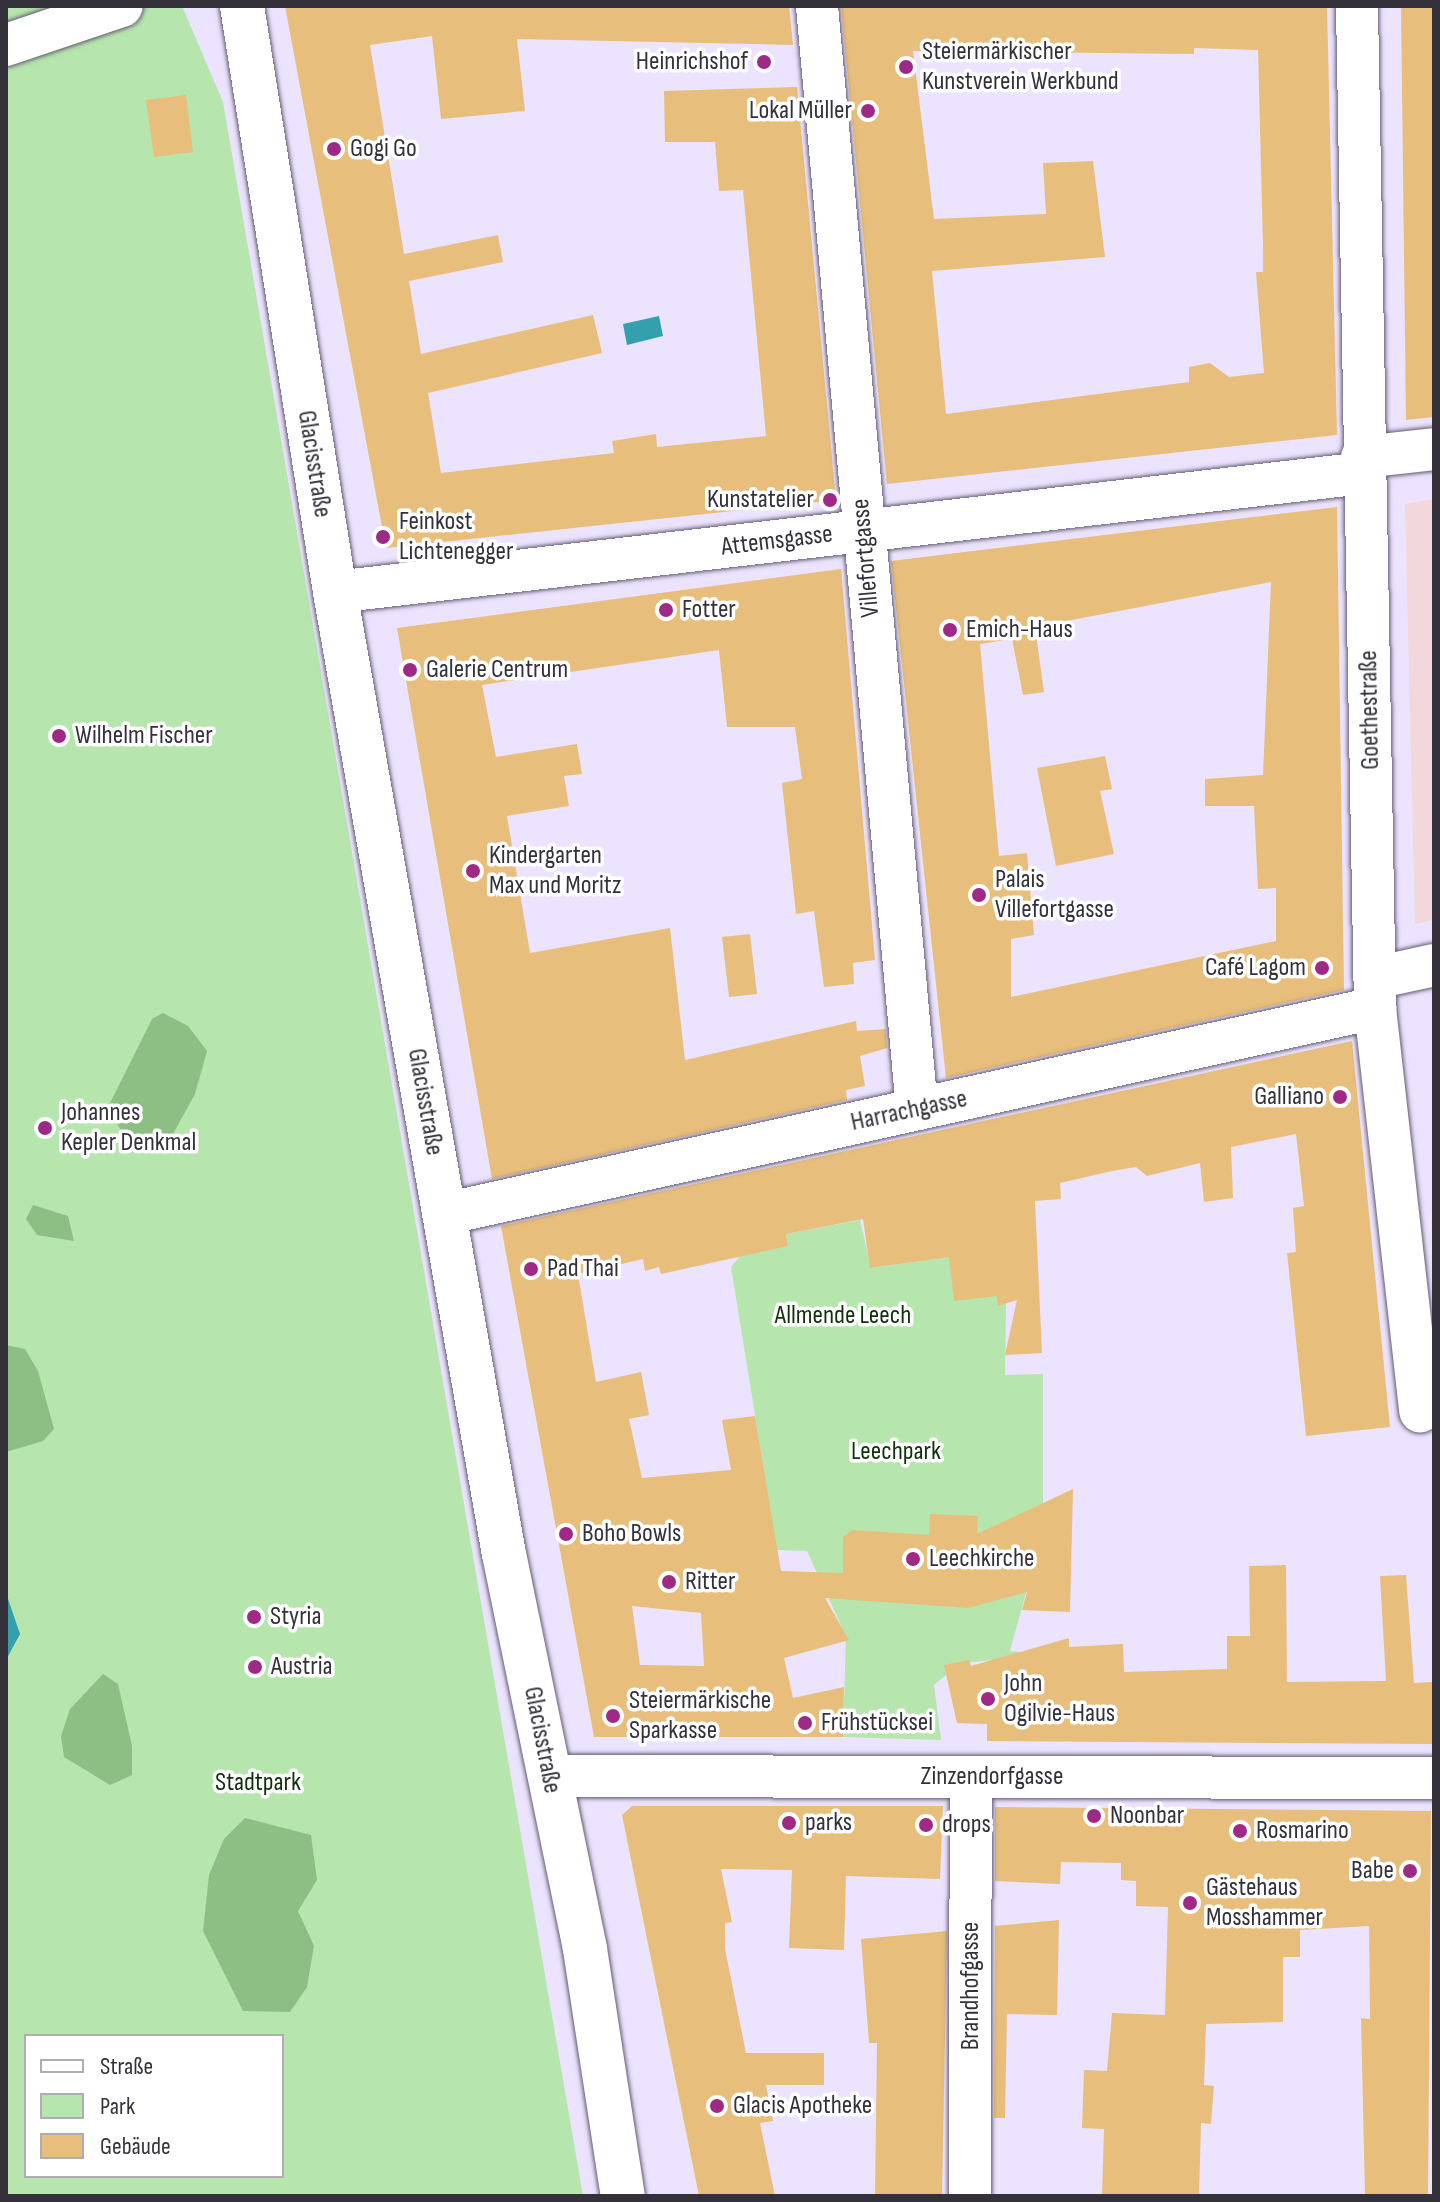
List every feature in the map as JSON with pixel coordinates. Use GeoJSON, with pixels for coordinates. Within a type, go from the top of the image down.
{"type":"FeatureCollection","features":[{"type":"Feature","properties":{"kind":"main road","name":"Glacisstraße"},"geometry":{"type":"LineString","coordinates":[[242,6],[335,592],[444,1214],[549,1776],[623,2196]]}},
{"type":"Feature","properties":{"kind":"street"},"geometry":{"type":"LineString","coordinates":[[6,45],[122,6]]}},
{"type":"Feature","properties":{"kind":"street","name":"Villefortgasse"},"geometry":{"type":"LineString","coordinates":[[817,6],[917,1109]]}},
{"type":"Feature","properties":{"kind":"street","name":"Goethestraße"},"geometry":{"type":"LineString","coordinates":[[1357,6],[1362,465],[1375,993],[1420,1411]]}},
{"type":"Feature","properties":{"kind":"street","name":"Attemsgasse"},"geometry":{"type":"LineString","coordinates":[[335,592],[864,532],[1362,465],[1434,449]]}},
{"type":"Feature","properties":{"kind":"street","name":"Harrachgasse"},"geometry":{"type":"LineString","coordinates":[[444,1214],[917,1109],[1375,993],[1434,965]]}},
{"type":"Feature","properties":{"kind":"street","name":"Zinzendorfgasse"},"geometry":{"type":"LineString","coordinates":[[549,1776],[1434,1778]]}},
{"type":"Feature","properties":{"kind":"street","name":"Brandhofgasse"},"geometry":{"type":"LineString","coordinates":[[970,2196],[971,1777]]}},
{"type":"Feature","properties":{"kind":"shaded area"},"geometry":{"type":"Polygon","coordinates":[[[1434,499],[1434,920],[1415,924],[1405,504],[1434,499]]]}},
{"type":"Feature","properties":{"kind":"green space","name":"Stadtpark"},"geometry":{"type":"Polygon","coordinates":[[[6,6],[182,6],[223,102],[583,2196],[6,2196],[6,6]]]}},
{"type":"Feature","properties":{"kind":"green space"},"geometry":{"type":"Polygon","coordinates":[[[163,1013],[188,1026],[207,1051],[195,1094],[173,1134],[155,1146],[125,1136],[107,1109],[152,1019],[163,1013]]]}},
{"type":"Feature","properties":{"kind":"green space"},"geometry":{"type":"Polygon","coordinates":[[[33,1205],[68,1216],[74,1241],[37,1235],[26,1219],[33,1205]]]}},
{"type":"Feature","properties":{"kind":"green space","name":"Leechpark"},"geometry":{"type":"Polygon","coordinates":[[[914,1207],[1006,1303],[1005,1375],[1043,1374],[1043,1503],[1026,1511],[1027,1589],[1010,1651],[1048,1654],[945,1665],[947,1674],[934,1685],[941,1740],[843,1737],[846,1636],[807,1551],[777,1550],[731,1267],[741,1255],[788,1246],[786,1234],[860,1220],[871,1268],[921,1261],[914,1207]]]}},
{"type":"Feature","properties":{"kind":"green space"},"geometry":{"type":"Polygon","coordinates":[[[6,1345],[25,1349],[38,1371],[54,1429],[43,1441],[6,1452],[6,1345]]]}},
{"type":"Feature","properties":{"kind":"green space"},"geometry":{"type":"Polygon","coordinates":[[[103,1674],[118,1684],[132,1746],[132,1775],[110,1785],[64,1757],[61,1736],[70,1709],[103,1674]]]}},
{"type":"Feature","properties":{"kind":"green space"},"geometry":{"type":"Polygon","coordinates":[[[245,1818],[311,1835],[317,1880],[298,1911],[314,1946],[307,1987],[290,2012],[243,2011],[203,1931],[209,1875],[224,1839],[245,1818]]]}},
{"type":"Feature","properties":{"kind":"water"},"geometry":{"type":"Polygon","coordinates":[[[659,316],[663,336],[627,345],[623,324],[659,316]]]}},
{"type":"Feature","properties":{"kind":"water"},"geometry":{"type":"Polygon","coordinates":[[[6,1593],[20,1634],[6,1660],[6,1593]]]}},
{"type":"Feature","properties":{"kind":"building"},"geometry":{"type":"Polygon","coordinates":[[[285,6],[789,6],[793,45],[517,39],[525,111],[441,119],[432,36],[370,45],[404,254],[498,235],[503,262],[409,281],[421,354],[593,315],[602,353],[428,393],[441,473],[614,453],[612,441],[656,434],[657,447],[766,436],[743,190],[719,191],[715,142],[665,142],[664,91],[797,87],[836,500],[386,548],[285,6]]]}},
{"type":"Feature","properties":{"kind":"building"},"geometry":{"type":"Polygon","coordinates":[[[841,6],[1327,6],[1337,435],[887,484],[841,6]],[[1194,48],[1194,54],[913,51],[934,219],[1046,214],[1043,163],[1093,161],[1105,257],[932,271],[946,414],[1189,382],[1189,367],[1210,363],[1229,377],[1264,373],[1256,272],[1263,272],[1258,50],[1194,48]]]}},
{"type":"Feature","properties":{"kind":"building"},"geometry":{"type":"Polygon","coordinates":[[[1401,6],[1434,6],[1434,417],[1406,420],[1401,6]]]}},
{"type":"Feature","properties":{"kind":"building"},"geometry":{"type":"Polygon","coordinates":[[[186,95],[193,152],[154,157],[146,100],[186,95]]]}},
{"type":"Feature","properties":{"kind":"building"},"geometry":{"type":"Polygon","coordinates":[[[1337,507],[1344,990],[946,1078],[891,561],[1337,507]],[[1271,582],[1035,627],[1044,692],[1023,695],[1012,639],[980,644],[999,856],[1027,853],[1034,935],[1011,939],[1011,997],[1276,941],[1276,888],[1258,889],[1254,806],[1205,806],[1205,779],[1263,775],[1271,582]]]}},
{"type":"Feature","properties":{"kind":"building"},"geometry":{"type":"Polygon","coordinates":[[[841,569],[875,960],[853,963],[854,984],[824,987],[814,911],[796,914],[782,783],[802,779],[795,727],[727,727],[719,650],[482,685],[496,757],[577,744],[582,774],[564,776],[569,806],[507,816],[530,953],[670,928],[685,1060],[856,1021],[857,1031],[886,1029],[887,1048],[860,1056],[865,1086],[846,1090],[847,1100],[492,1179],[397,628],[841,569]]]}},
{"type":"Feature","properties":{"kind":"building"},"geometry":{"type":"Polygon","coordinates":[[[1105,756],[1112,789],[1100,791],[1114,854],[1056,866],[1037,768],[1105,756]]]}},
{"type":"Feature","properties":{"kind":"building"},"geometry":{"type":"Polygon","coordinates":[[[750,934],[757,994],[729,997],[722,937],[750,934]]]}},
{"type":"Feature","properties":{"kind":"building"},"geometry":{"type":"Polygon","coordinates":[[[1352,1041],[1390,1427],[1306,1436],[1287,1253],[1296,1252],[1293,1208],[1304,1206],[1296,1134],[1231,1147],[1233,1198],[1204,1202],[1200,1163],[1147,1176],[1136,1167],[1112,1171],[1060,1183],[1061,1199],[1035,1201],[1042,1353],[1005,1355],[1017,1300],[998,1306],[997,1296],[954,1301],[949,1257],[870,1268],[863,1219],[786,1234],[788,1246],[661,1274],[659,1267],[645,1271],[643,1259],[578,1274],[596,1382],[641,1372],[649,1415],[629,1419],[642,1478],[731,1470],[722,1420],[755,1416],[781,1571],[843,1573],[843,1537],[852,1530],[929,1535],[930,1514],[978,1516],[977,1534],[1073,1489],[1070,1612],[1022,1610],[1027,1592],[968,1608],[825,1598],[849,1640],[784,1658],[793,1698],[844,1687],[843,1737],[594,1737],[501,1226],[1352,1041]],[[632,1606],[640,1665],[704,1666],[701,1613],[632,1606]]]}},
{"type":"Feature","properties":{"kind":"building"},"geometry":{"type":"Polygon","coordinates":[[[1286,1565],[1287,1682],[1386,1681],[1380,1576],[1406,1575],[1414,1683],[1434,1682],[1434,1744],[987,1741],[987,1724],[957,1723],[944,1665],[969,1660],[971,1666],[1069,1638],[1069,1647],[1123,1644],[1124,1672],[1227,1669],[1227,1636],[1250,1636],[1249,1566],[1286,1565]]]}},
{"type":"Feature","properties":{"kind":"building"},"geometry":{"type":"Polygon","coordinates":[[[632,1806],[943,1806],[940,1879],[846,1876],[844,1950],[789,1948],[792,1870],[721,1869],[732,1922],[725,1923],[725,1949],[746,2053],[824,2053],[824,2085],[766,2085],[773,2121],[760,2123],[775,2196],[699,2196],[622,1815],[632,1806]]]}},
{"type":"Feature","properties":{"kind":"building"},"geometry":{"type":"Polygon","coordinates":[[[995,1807],[1431,1811],[1428,2196],[1365,2196],[1361,2018],[1370,2019],[1369,1926],[1300,1930],[1300,1957],[1283,1957],[1283,2022],[1206,2024],[1204,2085],[1214,2086],[1211,2124],[1201,2123],[1199,2196],[1102,2196],[1104,2129],[1082,2128],[1084,2070],[1107,2071],[1112,2013],[1165,2015],[1168,1907],[1136,1906],[1136,1881],[1121,1880],[1121,1863],[1061,1862],[1060,1884],[995,1881],[995,1807]]]}},
{"type":"Feature","properties":{"kind":"building"},"geometry":{"type":"Polygon","coordinates":[[[1059,1920],[1057,2015],[1007,2014],[1005,2118],[994,2118],[995,1926],[1059,1920]]]}},
{"type":"Feature","properties":{"kind":"building"},"geometry":{"type":"Polygon","coordinates":[[[947,1931],[942,2196],[875,2196],[877,2043],[869,2043],[861,1939],[947,1931]]]}},
{"type":"Feature","properties":{"kind":"place","name":"Heinrichshof"},"geometry":{"type":"Point","coordinates":[764,62]}},
{"type":"Feature","properties":{"kind":"place","name":"Steiermärkischer Kunstverein Werkbund"},"geometry":{"type":"Point","coordinates":[906,67]}},
{"type":"Feature","properties":{"kind":"place","name":"Lokal Müller"},"geometry":{"type":"Point","coordinates":[868,111]}},
{"type":"Feature","properties":{"kind":"place","name":"Gogi Go"},"geometry":{"type":"Point","coordinates":[334,149]}},
{"type":"Feature","properties":{"kind":"place","name":"Kunstatelier"},"geometry":{"type":"Point","coordinates":[830,500]}},
{"type":"Feature","properties":{"kind":"place","name":"Feinkost Lichtenegger"},"geometry":{"type":"Point","coordinates":[383,537]}},
{"type":"Feature","properties":{"kind":"place","name":"Fotter"},"geometry":{"type":"Point","coordinates":[666,610]}},
{"type":"Feature","properties":{"kind":"place","name":"Emich-Haus"},"geometry":{"type":"Point","coordinates":[950,630]}},
{"type":"Feature","properties":{"kind":"place","name":"Galerie Centrum"},"geometry":{"type":"Point","coordinates":[410,670]}},
{"type":"Feature","properties":{"kind":"place","name":"Wilhelm Fischer"},"geometry":{"type":"Point","coordinates":[59,736]}},
{"type":"Feature","properties":{"kind":"place","name":"Kindergarten Max und Moritz"},"geometry":{"type":"Point","coordinates":[473,871]}},
{"type":"Feature","properties":{"kind":"place","name":"Palais Villefortgasse"},"geometry":{"type":"Point","coordinates":[979,895]}},
{"type":"Feature","properties":{"kind":"place","name":"Café Lagom"},"geometry":{"type":"Point","coordinates":[1322,968]}},
{"type":"Feature","properties":{"kind":"place","name":"Galliano"},"geometry":{"type":"Point","coordinates":[1340,1097]}},
{"type":"Feature","properties":{"kind":"place","name":"Johannes Kepler Denkmal"},"geometry":{"type":"Point","coordinates":[45,1128]}},
{"type":"Feature","properties":{"kind":"place","name":"Pad Thai"},"geometry":{"type":"Point","coordinates":[531,1269]}},
{"type":"Feature","properties":{"kind":"place","name":"Boho Bowls"},"geometry":{"type":"Point","coordinates":[566,1534]}},
{"type":"Feature","properties":{"kind":"place","name":"Leechkirche"},"geometry":{"type":"Point","coordinates":[913,1559]}},
{"type":"Feature","properties":{"kind":"place","name":"Ritter"},"geometry":{"type":"Point","coordinates":[669,1582]}},
{"type":"Feature","properties":{"kind":"place","name":"Styria"},"geometry":{"type":"Point","coordinates":[254,1617]}},
{"type":"Feature","properties":{"kind":"place","name":"Austria"},"geometry":{"type":"Point","coordinates":[255,1667]}},
{"type":"Feature","properties":{"kind":"place","name":"John Ogilvie-Haus"},"geometry":{"type":"Point","coordinates":[988,1699]}},
{"type":"Feature","properties":{"kind":"place","name":"Steiermärkische Sparkasse"},"geometry":{"type":"Point","coordinates":[613,1716]}},
{"type":"Feature","properties":{"kind":"place","name":"Frühstücksei"},"geometry":{"type":"Point","coordinates":[805,1723]}},
{"type":"Feature","properties":{"kind":"place","name":"Noonbar"},"geometry":{"type":"Point","coordinates":[1094,1816]}},
{"type":"Feature","properties":{"kind":"place","name":"parks"},"geometry":{"type":"Point","coordinates":[789,1823]}},
{"type":"Feature","properties":{"kind":"place","name":"drops"},"geometry":{"type":"Point","coordinates":[926,1825]}},
{"type":"Feature","properties":{"kind":"place","name":"Rosmarino"},"geometry":{"type":"Point","coordinates":[1240,1831]}},
{"type":"Feature","properties":{"kind":"place","name":"Babe"},"geometry":{"type":"Point","coordinates":[1410,1871]}},
{"type":"Feature","properties":{"kind":"place","name":"Gästehaus Mosshammer"},"geometry":{"type":"Point","coordinates":[1190,1903]}},
{"type":"Feature","properties":{"kind":"place","name":"Glacis Apotheke"},"geometry":{"type":"Point","coordinates":[717,2106]}},
{"type":"Feature","properties":{"kind":"park label","name":"Allmende Leech"},"geometry":{"type":"Point","coordinates":[843,1316]}}]}
